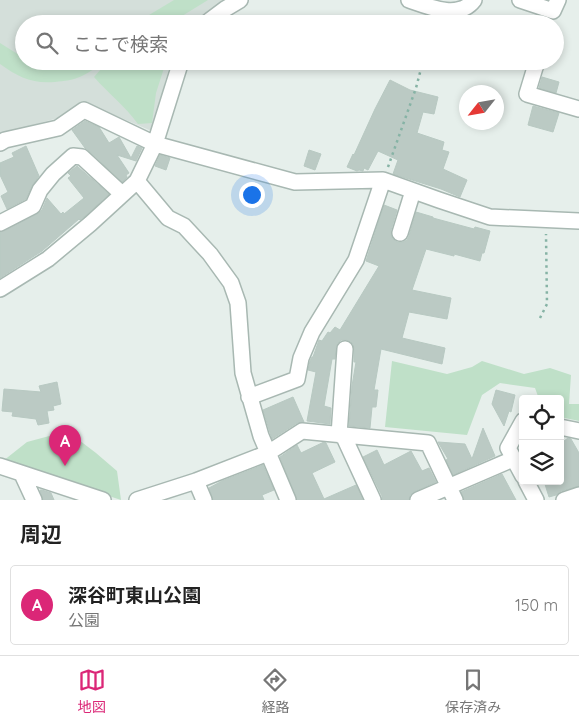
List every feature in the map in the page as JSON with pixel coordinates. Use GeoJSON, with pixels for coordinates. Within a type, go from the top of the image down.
{"type":"FeatureCollection","features":[{"type":"Feature","properties":{"kind":"street"},"geometry":{"type":"LineString","coordinates":[[216,15],[240,0]]}},
{"type":"Feature","properties":{"kind":"street"},"geometry":{"type":"LineString","coordinates":[[410,0],[437,10],[456,11],[469,6],[474,0]]}},
{"type":"Feature","properties":{"kind":"street"},"geometry":{"type":"LineString","coordinates":[[520,0],[553,12]]}},
{"type":"Feature","properties":{"kind":"street"},"geometry":{"type":"LineString","coordinates":[[0,290],[48,259],[138,181],[156,144],[178,70]]}},
{"type":"Feature","properties":{"kind":"street"},"geometry":{"type":"LineString","coordinates":[[534,70],[527,94],[579,109]]}},
{"type":"Feature","properties":{"kind":"street"},"geometry":{"type":"LineString","coordinates":[[0,143],[5,140],[58,128],[84,110],[156,144],[295,182],[383,180],[490,217],[579,221]]}},
{"type":"Feature","properties":{"kind":"street"},"geometry":{"type":"LineString","coordinates":[[0,223],[33,206],[40,190],[52,174],[73,156],[82,157],[122,194]]}},
{"type":"Feature","properties":{"kind":"street"},"geometry":{"type":"LineString","coordinates":[[249,397],[297,379],[301,358],[312,332],[356,260],[383,180]]}},
{"type":"Feature","properties":{"kind":"street"},"geometry":{"type":"LineString","coordinates":[[138,181],[168,218],[184,226],[210,254],[231,283],[238,303],[243,373],[249,397],[261,436],[288,500]]}},
{"type":"Feature","properties":{"kind":"street"},"geometry":{"type":"LineString","coordinates":[[400,233],[413,191]]}},
{"type":"Feature","properties":{"kind":"street"},"geometry":{"type":"LineString","coordinates":[[345,349],[341,435],[373,500]]}},
{"type":"Feature","properties":{"kind":"street"},"geometry":{"type":"LineString","coordinates":[[519,428],[508,448],[519,469]]}},
{"type":"Feature","properties":{"kind":"street"},"geometry":{"type":"LineString","coordinates":[[564,428],[579,431]]}},
{"type":"Feature","properties":{"kind":"street"},"geometry":{"type":"LineString","coordinates":[[137,500],[196,481],[268,453],[302,431],[428,443],[452,493]]}},
{"type":"Feature","properties":{"kind":"street"},"geometry":{"type":"LineString","coordinates":[[418,500],[452,493],[513,459]]}},
{"type":"Feature","properties":{"kind":"street"},"geometry":{"type":"LineString","coordinates":[[0,466],[103,500]]}},
{"type":"Feature","properties":{"kind":"street"},"geometry":{"type":"LineString","coordinates":[[22,474],[34,500]]}},
{"type":"Feature","properties":{"kind":"street"},"geometry":{"type":"LineString","coordinates":[[196,481],[204,500]]}},
{"type":"Feature","properties":{"kind":"street"},"geometry":{"type":"LineString","coordinates":[[528,485],[536,500]]}},
{"type":"Feature","properties":{"kind":"street"},"geometry":{"type":"LineString","coordinates":[[564,500],[579,494]]}},
{"type":"Feature","properties":{"kind":"path"},"geometry":{"type":"LineString","coordinates":[[383,180],[421,70]]}},
{"type":"Feature","properties":{"kind":"path"},"geometry":{"type":"LineString","coordinates":[[540,318],[547,304],[546,220]]}},
{"type":"Feature","properties":{"kind":"shaded area"},"geometry":{"type":"Polygon","coordinates":[[[0,0],[235,0],[202,15],[15,15],[15,70],[168,70],[154,132],[84,102],[58,118],[0,134],[0,0]]]}},
{"type":"Feature","properties":{"kind":"green space"},"geometry":{"type":"Polygon","coordinates":[[[174,0],[208,0],[184,15],[149,15],[174,0]]]}},
{"type":"Feature","properties":{"kind":"green space"},"geometry":{"type":"Polygon","coordinates":[[[0,43],[15,52],[15,70],[91,70],[69,80],[39,82],[19,76],[0,64],[0,43]]]}},
{"type":"Feature","properties":{"kind":"green space"},"geometry":{"type":"Polygon","coordinates":[[[100,70],[163,70],[156,93],[152,123],[138,124],[128,111],[94,77],[100,70]]]}},
{"type":"Feature","properties":{"kind":"green space"},"geometry":{"type":"Polygon","coordinates":[[[392,361],[447,374],[472,367],[482,361],[524,374],[550,368],[571,375],[569,404],[579,404],[579,421],[564,418],[564,395],[538,395],[535,388],[500,383],[482,395],[467,435],[385,427],[392,361]]]}},
{"type":"Feature","properties":{"kind":"green space"},"geometry":{"type":"Polygon","coordinates":[[[53,435],[75,437],[117,471],[121,500],[3,461],[27,442],[53,435]]]}},
{"type":"Feature","properties":{"kind":"building"},"geometry":{"type":"Polygon","coordinates":[[[542,77],[559,82],[556,93],[539,88],[542,77]]]}},
{"type":"Feature","properties":{"kind":"building"},"geometry":{"type":"Polygon","coordinates":[[[390,80],[410,90],[438,97],[434,114],[423,112],[417,133],[444,142],[442,150],[449,152],[443,169],[467,180],[460,197],[393,174],[398,160],[378,151],[368,170],[364,168],[363,171],[357,171],[347,167],[390,80]]]}},
{"type":"Feature","properties":{"kind":"building"},"geometry":{"type":"Polygon","coordinates":[[[533,106],[559,113],[553,132],[528,125],[533,106]]]}},
{"type":"Feature","properties":{"kind":"building"},"geometry":{"type":"Polygon","coordinates":[[[85,121],[99,127],[109,143],[119,137],[131,158],[137,146],[142,148],[136,161],[117,155],[129,173],[122,182],[85,148],[72,130],[85,121]]]}},
{"type":"Feature","properties":{"kind":"building"},"geometry":{"type":"Polygon","coordinates":[[[26,146],[39,176],[26,199],[7,209],[1,196],[8,192],[0,175],[0,163],[14,157],[12,153],[26,146]]]}},
{"type":"Feature","properties":{"kind":"building"},"geometry":{"type":"Polygon","coordinates":[[[309,150],[321,154],[315,170],[304,166],[309,150]]]}},
{"type":"Feature","properties":{"kind":"building"},"geometry":{"type":"Polygon","coordinates":[[[160,155],[170,158],[166,170],[155,166],[160,155]]]}},
{"type":"Feature","properties":{"kind":"building"},"geometry":{"type":"Polygon","coordinates":[[[77,166],[109,194],[42,251],[0,278],[0,232],[37,214],[42,210],[47,198],[61,214],[63,212],[64,214],[84,198],[68,178],[71,176],[68,173],[77,166]]]}},
{"type":"Feature","properties":{"kind":"building"},"geometry":{"type":"Polygon","coordinates":[[[384,205],[397,210],[391,235],[397,242],[407,240],[416,212],[474,229],[475,227],[490,231],[484,253],[482,253],[480,261],[426,249],[412,290],[451,298],[447,319],[409,312],[402,338],[445,348],[442,364],[381,349],[374,390],[378,390],[376,407],[372,407],[370,428],[349,426],[356,362],[354,362],[353,344],[346,340],[341,340],[336,348],[335,359],[332,359],[324,406],[331,408],[330,424],[307,421],[316,372],[308,370],[310,361],[319,340],[322,341],[328,332],[330,333],[335,327],[340,330],[379,266],[366,261],[384,205]]]}},
{"type":"Feature","properties":{"kind":"building"},"geometry":{"type":"Polygon","coordinates":[[[57,382],[61,404],[53,406],[54,410],[47,411],[49,423],[38,425],[36,419],[12,416],[13,412],[2,411],[4,389],[41,392],[39,386],[57,382]]]}},
{"type":"Feature","properties":{"kind":"building"},"geometry":{"type":"Polygon","coordinates":[[[496,390],[515,395],[511,412],[509,411],[504,426],[492,404],[496,390]]]}},
{"type":"Feature","properties":{"kind":"building"},"geometry":{"type":"Polygon","coordinates":[[[293,397],[304,422],[297,423],[272,439],[263,410],[293,397]]]}},
{"type":"Feature","properties":{"kind":"building"},"geometry":{"type":"Polygon","coordinates":[[[483,428],[495,456],[453,475],[446,460],[448,459],[438,442],[465,444],[472,459],[483,428]]]}},
{"type":"Feature","properties":{"kind":"building"},"geometry":{"type":"Polygon","coordinates":[[[568,438],[571,439],[579,453],[579,486],[561,491],[549,497],[545,485],[564,485],[564,441],[568,438]]]}},
{"type":"Feature","properties":{"kind":"building"},"geometry":{"type":"Polygon","coordinates":[[[324,442],[335,462],[312,473],[324,499],[356,485],[363,500],[297,500],[280,457],[297,445],[301,453],[324,442]]]}},
{"type":"Feature","properties":{"kind":"building"},"geometry":{"type":"Polygon","coordinates":[[[377,450],[384,465],[411,451],[422,471],[429,468],[436,482],[414,492],[410,495],[409,500],[382,500],[382,496],[363,457],[377,450]]]}},
{"type":"Feature","properties":{"kind":"building"},"geometry":{"type":"Polygon","coordinates":[[[263,465],[274,490],[262,495],[264,500],[213,500],[209,488],[263,465]]]}},
{"type":"Feature","properties":{"kind":"building"},"geometry":{"type":"Polygon","coordinates":[[[502,474],[516,500],[464,500],[461,492],[502,474]]]}},
{"type":"Feature","properties":{"kind":"building"},"geometry":{"type":"Polygon","coordinates":[[[40,490],[51,493],[54,500],[43,500],[40,490]]]}},
{"type":"Feature","properties":{"kind":"place","name":"深谷町東山公園"},"geometry":{"type":"Point","coordinates":[65,466]}}]}
